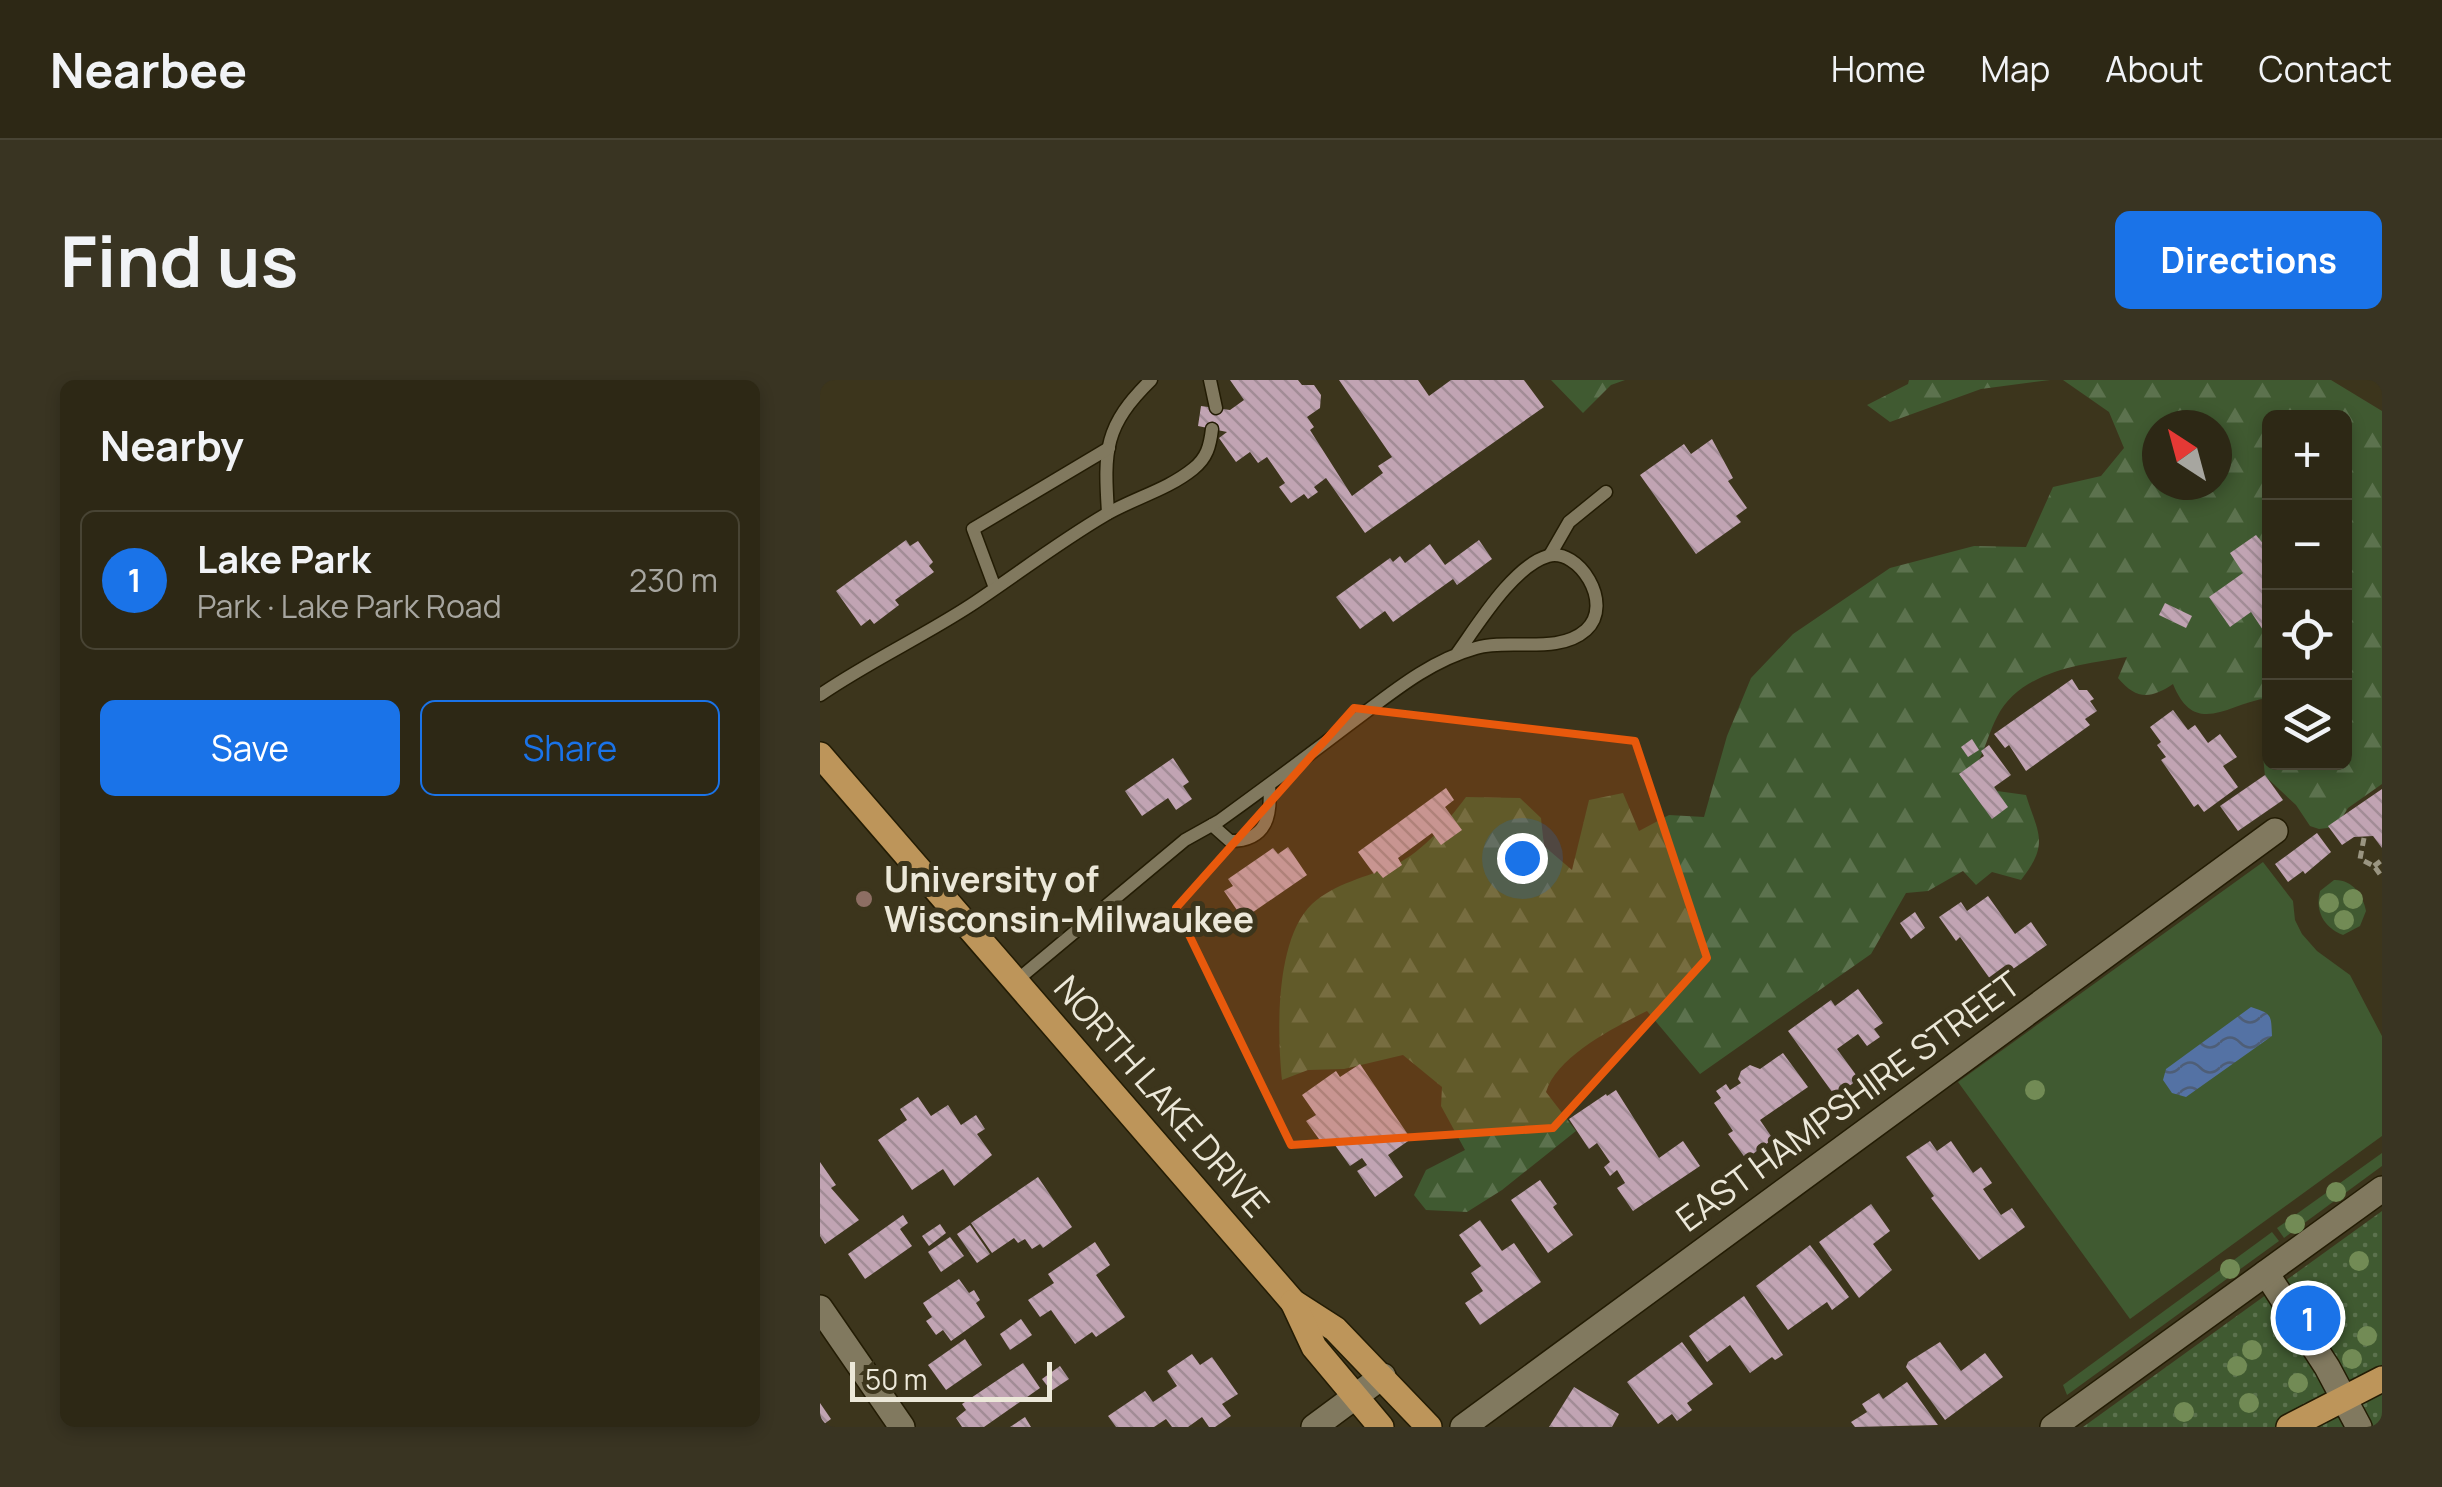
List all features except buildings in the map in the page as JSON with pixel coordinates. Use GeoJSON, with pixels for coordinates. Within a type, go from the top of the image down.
{"type":"FeatureCollection","features":[{"type":"Feature","properties":{"kind":"main road","name":"NORTH LAKE DRIVE"},"geometry":{"type":"LineString","coordinates":[[820,755],[1293,1302],[1314,1347],[1381,1427]]}},
{"type":"Feature","properties":{"kind":"main road","name":"NORTH LAKE DRIVE"},"geometry":{"type":"LineString","coordinates":[[1293,1302],[1334,1329],[1429,1427]]}},
{"type":"Feature","properties":{"kind":"main road"},"geometry":{"type":"LineString","coordinates":[[2288,1427],[2382,1379]]}},
{"type":"Feature","properties":{"kind":"street","name":"EAST HAMPSHIRE STREET"},"geometry":{"type":"LineString","coordinates":[[1463,1427],[2275,831]]}},
{"type":"Feature","properties":{"kind":"street"},"geometry":{"type":"LineString","coordinates":[[2057,1424],[2382,1189]]}},
{"type":"Feature","properties":{"kind":"street"},"geometry":{"type":"LineString","coordinates":[[2266,1273],[2359,1427]]}},
{"type":"Feature","properties":{"kind":"street"},"geometry":{"type":"LineString","coordinates":[[820,1308],[902,1427]]}},
{"type":"Feature","properties":{"kind":"street"},"geometry":{"type":"LineString","coordinates":[[1314,1427],[1383,1376]]}},
{"type":"Feature","properties":{"kind":"lane"},"geometry":{"type":"LineString","coordinates":[[1108,513],[1106,472],[1111,431],[1125,405],[1150,380]]}},
{"type":"Feature","properties":{"kind":"lane"},"geometry":{"type":"LineString","coordinates":[[1210,380],[1216,408]]}},
{"type":"Feature","properties":{"kind":"lane"},"geometry":{"type":"LineString","coordinates":[[820,696],[852,672],[918,638],[1108,513],[1156,492],[1197,466],[1210,449],[1212,429]]}},
{"type":"Feature","properties":{"kind":"lane"},"geometry":{"type":"LineString","coordinates":[[994,588],[973,529],[1109,448]]}},
{"type":"Feature","properties":{"kind":"lane"},"geometry":{"type":"LineString","coordinates":[[1456,655],[1494,602],[1522,572],[1550,555],[1570,522],[1606,492]]}},
{"type":"Feature","properties":{"kind":"lane"},"geometry":{"type":"LineString","coordinates":[[1016,981],[1185,840],[1212,825],[1418,673],[1480,646],[1559,642],[1582,634],[1599,610],[1592,586],[1577,567],[1562,556],[1550,555]]}},
{"type":"Feature","properties":{"kind":"lane"},"geometry":{"type":"LineString","coordinates":[[1212,825],[1230,841],[1242,841],[1255,834],[1268,821],[1272,809],[1269,784]]}},
{"type":"Feature","properties":{"kind":"path"},"geometry":{"type":"LineString","coordinates":[[2364,838],[2360,859],[2374,866],[2382,878]]}},
{"type":"Feature","properties":{"kind":"path"},"geometry":{"type":"LineString","coordinates":[[2374,866],[2382,860]]}},
{"type":"Feature","properties":{"kind":"highlighted area"},"geometry":{"type":"Polygon","coordinates":[[[1354,708],[1635,741],[1707,958],[1553,1128],[1291,1145],[1176,908],[1354,708]]]}},
{"type":"Feature","properties":{"kind":"green space"},"geometry":{"type":"Polygon","coordinates":[[[1551,380],[1625,380],[1611,385],[1583,413],[1551,380]]]}},
{"type":"Feature","properties":{"kind":"green space"},"geometry":{"type":"Polygon","coordinates":[[[1909,380],[2050,380],[1981,389],[1890,422],[1867,405],[1909,380]]]}},
{"type":"Feature","properties":{"kind":"green space"},"geometry":{"type":"Polygon","coordinates":[[[2063,380],[2331,380],[2382,411],[2382,784],[2348,808],[2336,827],[2310,826],[2296,805],[2265,776],[2264,770],[2352,770],[2352,410],[2262,410],[2262,699],[2202,714],[2191,710],[2173,684],[2144,695],[2131,690],[2118,678],[2127,657],[2054,672],[2021,689],[1997,717],[1979,760],[1997,791],[2026,795],[2039,838],[2036,857],[2021,880],[1992,872],[1976,885],[1963,871],[1928,891],[1906,893],[1871,954],[1700,1074],[1647,1011],[1604,1034],[1562,1066],[1546,1092],[1576,1131],[1502,1190],[1467,1212],[1426,1210],[1414,1195],[1426,1170],[1465,1150],[1441,1106],[1442,1087],[1403,1055],[1344,1069],[1308,1070],[1282,1080],[1279,1038],[1285,963],[1300,920],[1321,897],[1406,859],[1434,835],[1466,797],[1520,798],[1541,818],[1544,846],[1572,870],[1589,800],[1623,793],[1639,831],[1669,815],[1704,817],[1727,736],[1751,678],[1793,634],[1890,568],[1974,546],[2026,547],[2053,487],[2101,476],[2124,448],[2109,412],[2063,380]]]}},
{"type":"Feature","properties":{"kind":"green space"},"geometry":{"type":"Polygon","coordinates":[[[2263,862],[2293,901],[2295,920],[2302,934],[2317,951],[2350,975],[2382,1036],[2382,1136],[2130,1319],[1958,1082],[2263,862]]]}},
{"type":"Feature","properties":{"kind":"green space"},"geometry":{"type":"Polygon","coordinates":[[[2334,880],[2356,889],[2366,911],[2360,926],[2343,935],[2322,918],[2319,905],[2320,891],[2334,880]]]}},
{"type":"Feature","properties":{"kind":"green space"},"geometry":{"type":"Polygon","coordinates":[[[2382,1153],[2382,1166],[2284,1238],[2277,1228],[2382,1153]]]}},
{"type":"Feature","properties":{"kind":"green space"},"geometry":{"type":"Polygon","coordinates":[[[2382,1211],[2382,1427],[2083,1427],[2382,1211]]]}},
{"type":"Feature","properties":{"kind":"green space"},"geometry":{"type":"Polygon","coordinates":[[[2272,1232],[2279,1241],[2067,1395],[2063,1385],[2272,1232]]]}},
{"type":"Feature","properties":{"kind":"water"},"geometry":{"type":"Polygon","coordinates":[[[2251,1007],[2269,1016],[2272,1036],[2186,1097],[2172,1093],[2163,1080],[2166,1069],[2251,1007]]]}},
{"type":"Feature","properties":{"kind":"place","name":"University of Wisconsin-Milwaukee"},"geometry":{"type":"Point","coordinates":[864,899]}},
{"type":"Feature","properties":{"kind":"place","name":"Lake Park"},"geometry":{"type":"Point","coordinates":[2308,1318]}}]}
